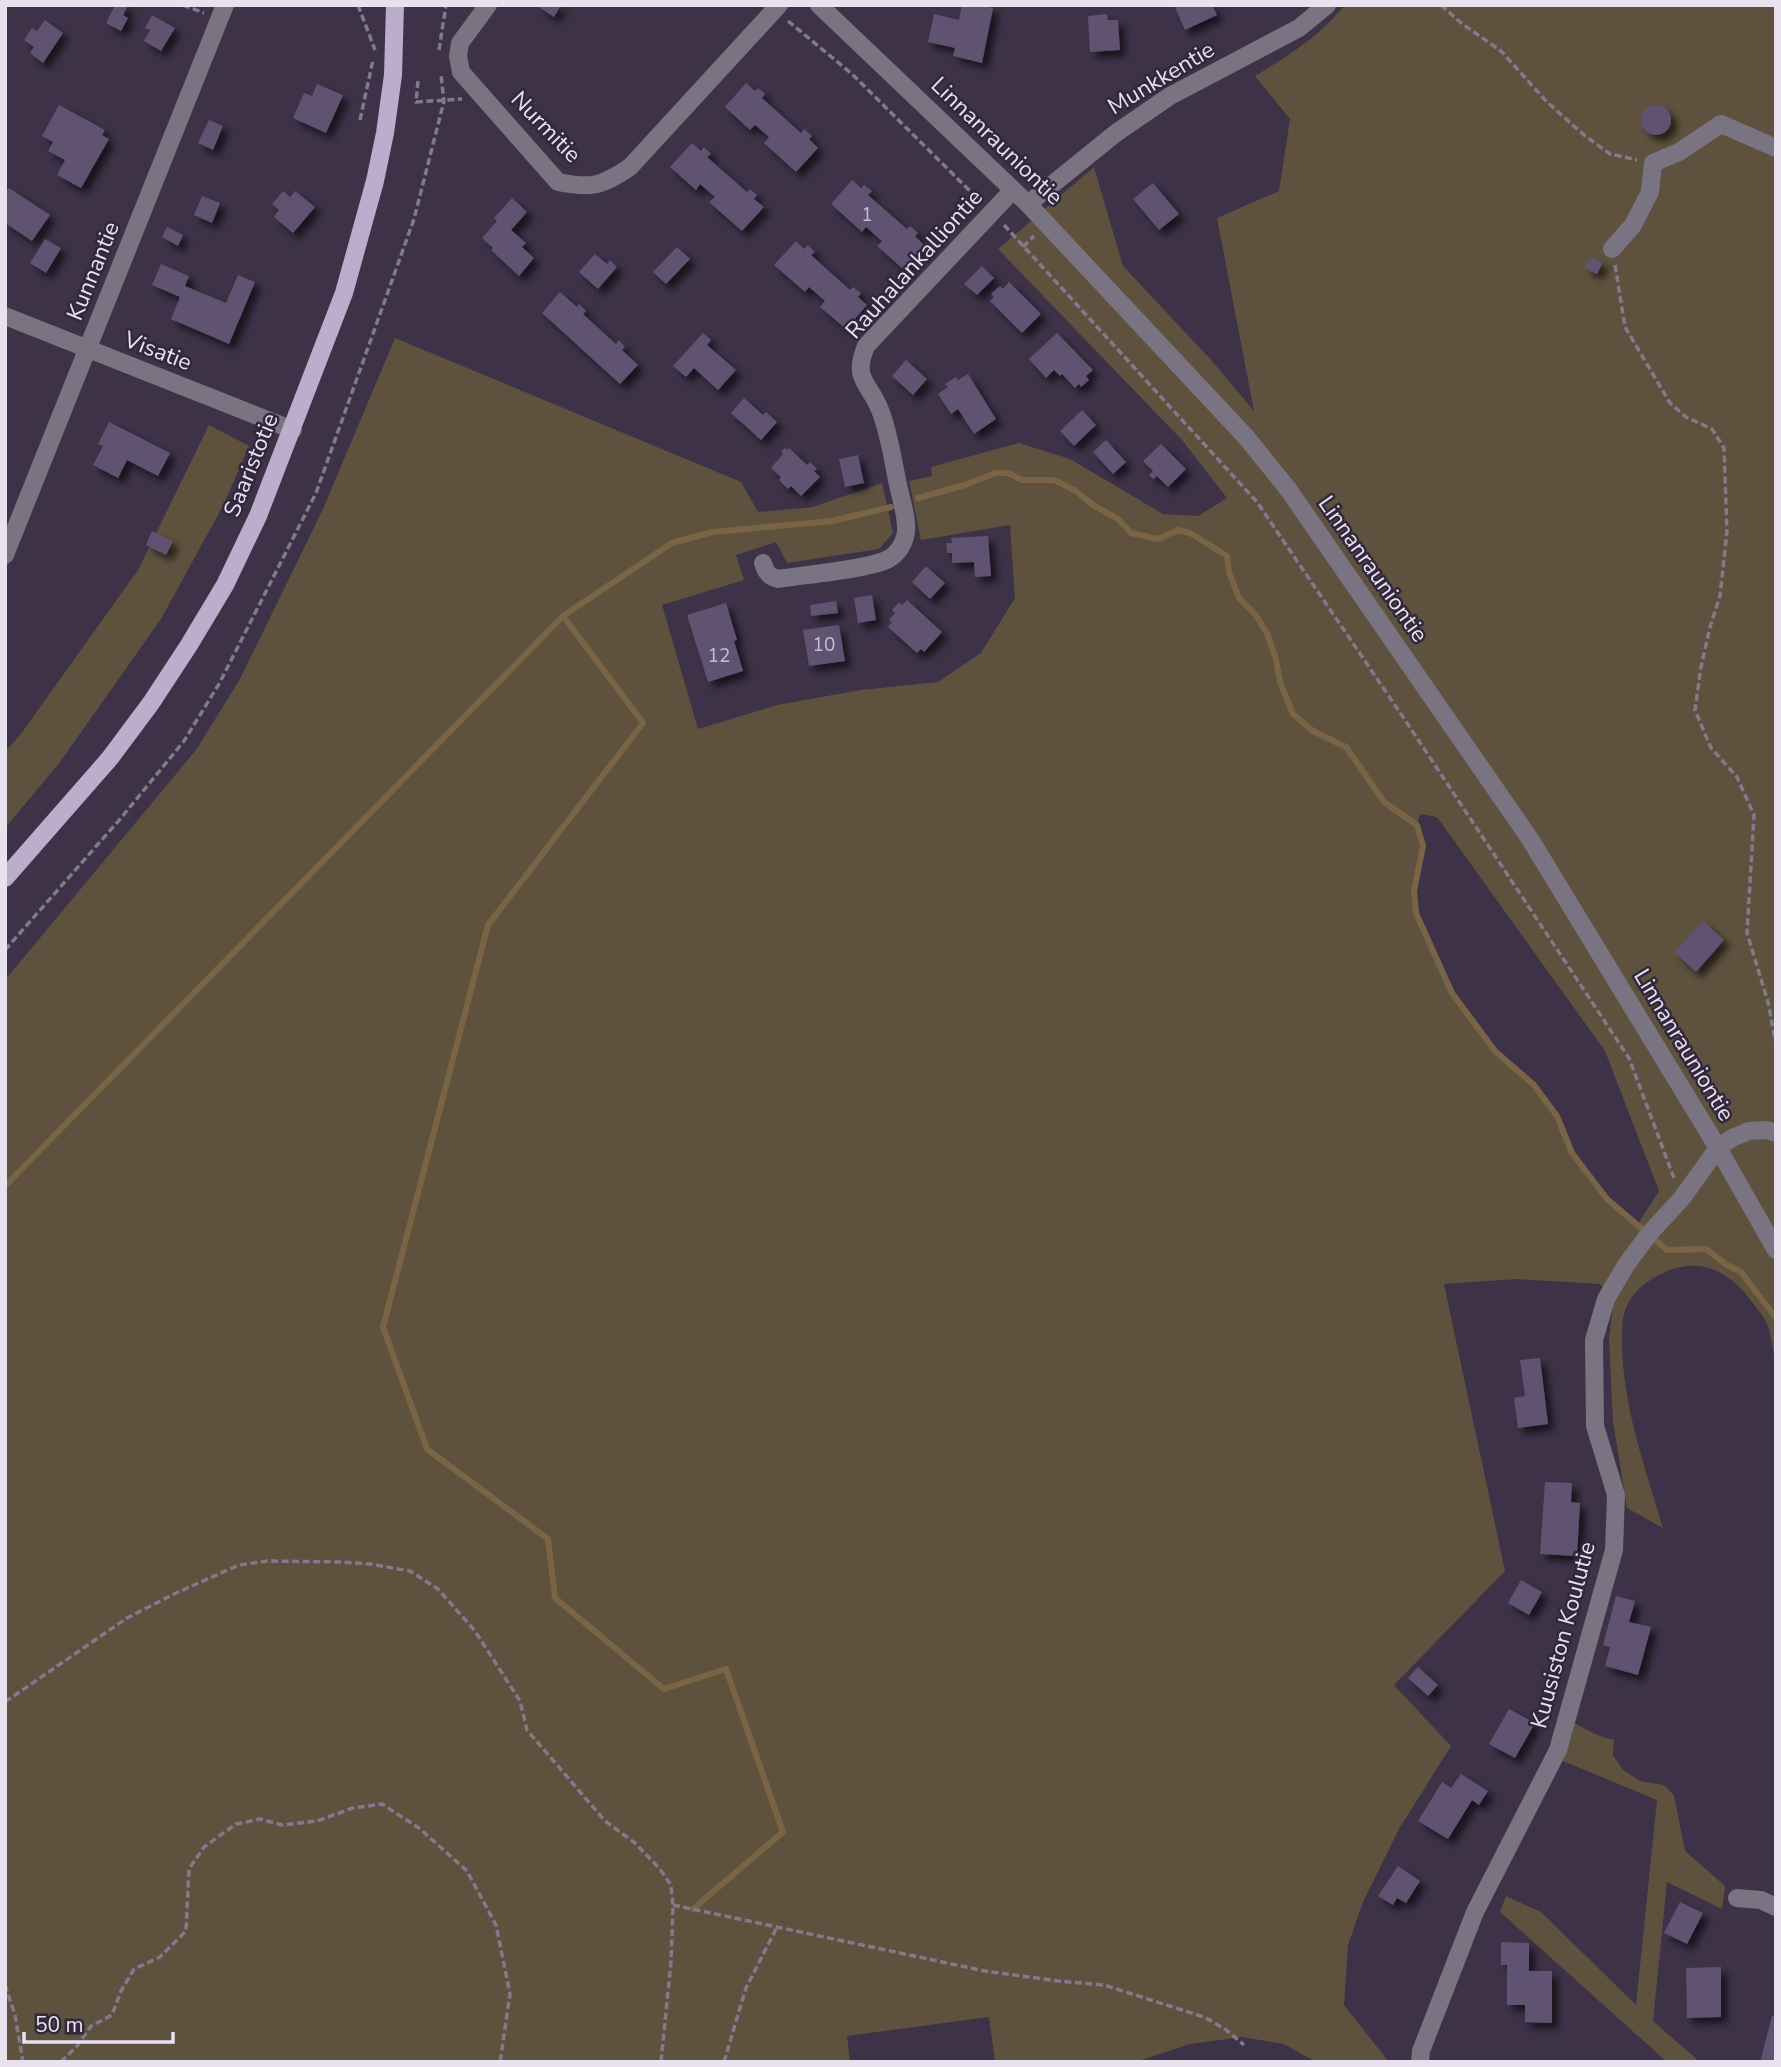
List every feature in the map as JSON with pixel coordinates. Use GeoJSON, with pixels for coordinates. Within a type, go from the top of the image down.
{"type":"FeatureCollection","features":[{"type":"Feature","properties":{"kind":"main road","name":"Saaristotie"},"geometry":{"type":"LineString","coordinates":[[5,878],[110,758],[151,703],[225,585],[258,516],[344,293],[375,181],[393,75],[395,5]]}},
{"type":"Feature","properties":{"kind":"street","name":"Kunnantie"},"geometry":{"type":"LineString","coordinates":[[5,555],[225,5]]}},
{"type":"Feature","properties":{"kind":"street","name":"Nurmitie"},"geometry":{"type":"LineString","coordinates":[[488,5],[460,43],[458,56],[461,72],[558,182],[588,185],[608,182],[630,167],[777,8]]}},
{"type":"Feature","properties":{"kind":"street","name":"Linnanrauniontie"},"geometry":{"type":"LineString","coordinates":[[819,5],[1028,204],[1231,420],[1288,489],[1530,839],[1718,1148],[1776,1250]]}},
{"type":"Feature","properties":{"kind":"street","name":"Munkkentie"},"geometry":{"type":"LineString","coordinates":[[1028,204],[1115,133],[1170,96],[1298,28],[1327,5]]}},
{"type":"Feature","properties":{"kind":"street"},"geometry":{"type":"LineString","coordinates":[[1612,249],[1633,225],[1650,192],[1653,163],[1679,152],[1721,124],[1776,148]]}},
{"type":"Feature","properties":{"kind":"street","name":"Rauhalankalliontie"},"geometry":{"type":"LineString","coordinates":[[763,563],[766,572],[778,579],[874,564],[889,559],[900,548],[906,535],[905,519],[886,429],[876,400],[860,373],[860,359],[866,346],[1013,190]]}},
{"type":"Feature","properties":{"kind":"street","name":"Visatie"},"geometry":{"type":"LineString","coordinates":[[5,316],[293,430]]}},
{"type":"Feature","properties":{"kind":"street"},"geometry":{"type":"LineString","coordinates":[[1718,1148],[1749,1131],[1766,1130],[1776,1133]]}},
{"type":"Feature","properties":{"kind":"street","name":"Kuusiston Koulutie"},"geometry":{"type":"LineString","coordinates":[[1420,2062],[1421,2051],[1475,1912],[1558,1750],[1614,1550],[1616,1495],[1595,1426],[1594,1340],[1606,1299],[1626,1265],[1649,1234],[1682,1198],[1718,1148]]}},
{"type":"Feature","properties":{"kind":"street"},"geometry":{"type":"LineString","coordinates":[[1737,1898],[1761,1900],[1776,1908]]}},
{"type":"Feature","properties":{"kind":"path"},"geometry":{"type":"LineString","coordinates":[[358,5],[375,51],[360,120]]}},
{"type":"Feature","properties":{"kind":"path"},"geometry":{"type":"LineString","coordinates":[[1441,5],[1461,23],[1501,51],[1547,102],[1584,135],[1610,154],[1653,163]]}},
{"type":"Feature","properties":{"kind":"path"},"geometry":{"type":"LineString","coordinates":[[777,8],[852,74],[992,213],[1256,502],[1403,717],[1629,1058],[1682,1198]]}},
{"type":"Feature","properties":{"kind":"path"},"geometry":{"type":"LineString","coordinates":[[418,81],[416,102],[483,97]]}},
{"type":"Feature","properties":{"kind":"path"},"geometry":{"type":"LineString","coordinates":[[1612,249],[1625,327],[1670,403],[1686,418],[1712,429],[1724,449],[1727,531],[1720,596],[1701,667],[1695,710],[1711,748],[1737,777],[1754,815],[1747,933],[1768,1002],[1776,1045]]}},
{"type":"Feature","properties":{"kind":"path"},"geometry":{"type":"LineString","coordinates":[[5,1702],[127,1618],[239,1565],[267,1561],[341,1562],[411,1571],[438,1589],[475,1630],[520,1702],[527,1730],[605,1821],[635,1843],[671,1885],[673,1905],[668,2007],[661,2062]]}},
{"type":"Feature","properties":{"kind":"path"},"geometry":{"type":"LineString","coordinates":[[61,2062],[78,2045],[91,2026],[112,2015],[121,1991],[134,1969],[160,1957],[186,1931],[189,1869],[204,1847],[236,1824],[260,1819],[282,1825],[317,1821],[353,1808],[382,1804],[419,1828],[467,1871],[496,1925],[510,1994],[500,2062]]}},
{"type":"Feature","properties":{"kind":"path"},"geometry":{"type":"LineString","coordinates":[[673,1905],[985,1971],[1104,1985],[1204,2017],[1225,2029],[1244,2045]]}},
{"type":"Feature","properties":{"kind":"path"},"geometry":{"type":"LineString","coordinates":[[724,2062],[746,1988],[777,1927]]}},
{"type":"Feature","properties":{"kind":"path"},"geometry":{"type":"LineString","coordinates":[[5,1985],[15,2015],[23,2062]]}},
{"type":"Feature","properties":{"kind":"shaded area"},"geometry":{"type":"Polygon","coordinates":[[[1345,5],[1776,5],[1776,1376],[1766,1321],[1746,1294],[1725,1275],[1701,1266],[1674,1269],[1649,1281],[1632,1298],[1625,1312],[1622,1328],[1626,1388],[1636,1436],[1663,1528],[1627,1508],[1613,1422],[1609,1338],[1614,1298],[1600,1284],[1517,1279],[1444,1284],[1505,1571],[1394,1685],[1451,1746],[1399,1829],[1363,1902],[1348,1945],[1344,2005],[1389,2062],[1316,2062],[1284,2044],[1242,2037],[1190,2044],[1135,2062],[995,2062],[989,2017],[847,2036],[850,2062],[5,2062],[5,980],[196,750],[240,679],[323,509],[395,338],[741,482],[758,512],[813,507],[882,483],[893,533],[879,549],[787,563],[776,542],[736,555],[744,580],[662,605],[698,729],[777,705],[861,690],[938,682],[981,653],[1015,598],[1010,525],[921,540],[909,481],[932,476],[931,467],[1019,443],[1070,459],[1163,514],[1198,516],[1227,498],[1182,440],[998,249],[1094,167],[1123,266],[1212,361],[1254,411],[1217,218],[1279,191],[1290,119],[1255,76],[1303,45],[1345,5]],[[1420,814],[1417,825],[1423,846],[1414,891],[1416,913],[1452,993],[1495,1051],[1534,1085],[1557,1116],[1572,1153],[1606,1199],[1638,1224],[1659,1191],[1605,1051],[1437,817],[1420,814]]]}},
{"type":"Feature","properties":{"kind":"shaded area"},"geometry":{"type":"Polygon","coordinates":[[[209,425],[249,446],[224,504],[161,619],[60,762],[5,828],[5,752],[23,731],[138,570],[209,425]]]}},
{"type":"Feature","properties":{"kind":"shaded area"},"geometry":{"type":"Polygon","coordinates":[[[1572,1722],[1597,1735],[1614,1740],[1613,1755],[1623,1770],[1640,1781],[1664,1785],[1674,1795],[1685,1851],[1725,1886],[1722,1909],[1667,1882],[1653,2021],[1700,2062],[1667,2062],[1500,1912],[1506,1896],[1541,1912],[1636,2005],[1657,1800],[1558,1759],[1572,1722]]]}},
{"type":"Feature","properties":{"kind":"building"},"geometry":{"type":"Polygon","coordinates":[[[115,5],[128,5],[123,15],[128,18],[121,31],[106,23],[115,5]]]}},
{"type":"Feature","properties":{"kind":"building"},"geometry":{"type":"Polygon","coordinates":[[[536,5],[561,5],[554,17],[536,5]]]}},
{"type":"Feature","properties":{"kind":"building"},"geometry":{"type":"Polygon","coordinates":[[[962,5],[993,8],[982,63],[953,56],[955,48],[928,42],[934,14],[959,20],[962,5]]]}},
{"type":"Feature","properties":{"kind":"building"},"geometry":{"type":"Polygon","coordinates":[[[1174,5],[1212,5],[1217,15],[1185,30],[1174,5]]]}},
{"type":"Feature","properties":{"kind":"building"},"geometry":{"type":"Polygon","coordinates":[[[1107,14],[1108,20],[1118,20],[1120,50],[1090,52],[1088,16],[1107,14]]]}},
{"type":"Feature","properties":{"kind":"building"},"geometry":{"type":"Polygon","coordinates":[[[152,15],[175,28],[161,51],[144,41],[150,30],[145,28],[152,15]]]}},
{"type":"Feature","properties":{"kind":"building"},"geometry":{"type":"Polygon","coordinates":[[[45,20],[63,33],[43,63],[30,53],[34,47],[24,40],[32,28],[37,31],[45,20]]]}},
{"type":"Feature","properties":{"kind":"building"},"geometry":{"type":"Polygon","coordinates":[[[746,83],[755,91],[758,88],[765,94],[762,98],[801,133],[804,129],[812,136],[809,139],[818,148],[796,172],[764,143],[769,137],[755,125],[750,130],[725,107],[746,83]]]}},
{"type":"Feature","properties":{"kind":"building"},"geometry":{"type":"Polygon","coordinates":[[[317,84],[343,95],[326,133],[293,118],[304,93],[312,96],[317,84]]]}},
{"type":"Feature","properties":{"kind":"building"},"geometry":{"type":"Polygon","coordinates":[[[59,105],[105,130],[102,135],[109,139],[81,188],[57,175],[65,160],[48,151],[53,142],[42,136],[59,105]]]}},
{"type":"Feature","properties":{"kind":"building"},"geometry":{"type":"Polygon","coordinates":[[[1656,105],[1667,109],[1671,120],[1667,131],[1656,135],[1645,131],[1641,120],[1645,109],[1656,105]]]}},
{"type":"Feature","properties":{"kind":"building"},"geometry":{"type":"Polygon","coordinates":[[[209,120],[223,126],[213,150],[198,143],[209,120]]]}},
{"type":"Feature","properties":{"kind":"building"},"geometry":{"type":"Polygon","coordinates":[[[692,143],[701,151],[704,147],[711,154],[707,157],[747,192],[750,189],[757,195],[754,199],[764,207],[742,231],[709,202],[715,197],[700,184],[696,190],[670,167],[692,143]]]}},
{"type":"Feature","properties":{"kind":"building"},"geometry":{"type":"Polygon","coordinates":[[[852,180],[861,188],[864,185],[872,191],[868,195],[907,229],[910,226],[918,233],[915,236],[924,245],[903,269],[877,246],[882,241],[866,227],[862,232],[831,204],[852,180]]]}},
{"type":"Feature","properties":{"kind":"building"},"geometry":{"type":"Polygon","coordinates":[[[1153,183],[1179,214],[1159,230],[1133,199],[1153,183]]]}},
{"type":"Feature","properties":{"kind":"building"},"geometry":{"type":"Polygon","coordinates":[[[9,188],[50,215],[32,241],[5,223],[5,193],[9,188]]]}},
{"type":"Feature","properties":{"kind":"building"},"geometry":{"type":"Polygon","coordinates":[[[283,191],[290,197],[295,191],[315,207],[293,233],[274,217],[279,210],[272,204],[283,191]]]}},
{"type":"Feature","properties":{"kind":"building"},"geometry":{"type":"Polygon","coordinates":[[[202,196],[220,203],[212,223],[194,215],[202,196]]]}},
{"type":"Feature","properties":{"kind":"building"},"geometry":{"type":"Polygon","coordinates":[[[512,198],[527,212],[511,230],[526,243],[522,247],[534,258],[519,276],[482,238],[497,221],[494,218],[512,198]]]}},
{"type":"Feature","properties":{"kind":"building"},"geometry":{"type":"Polygon","coordinates":[[[167,227],[183,235],[178,246],[162,237],[167,227]]]}},
{"type":"Feature","properties":{"kind":"building"},"geometry":{"type":"Polygon","coordinates":[[[45,239],[61,248],[46,273],[30,263],[45,239]]]}},
{"type":"Feature","properties":{"kind":"building"},"geometry":{"type":"Polygon","coordinates":[[[796,241],[804,249],[808,245],[815,252],[811,255],[850,290],[853,287],[861,293],[858,297],[867,305],[846,329],[820,307],[825,301],[809,287],[805,292],[774,265],[796,241]]]}},
{"type":"Feature","properties":{"kind":"building"},"geometry":{"type":"Polygon","coordinates":[[[677,247],[690,259],[666,284],[653,272],[677,247]]]}},
{"type":"Feature","properties":{"kind":"building"},"geometry":{"type":"Polygon","coordinates":[[[595,254],[607,264],[610,260],[617,267],[598,289],[579,272],[595,254]]]}},
{"type":"Feature","properties":{"kind":"building"},"geometry":{"type":"Polygon","coordinates":[[[1590,257],[1603,262],[1597,274],[1584,268],[1590,257]]]}},
{"type":"Feature","properties":{"kind":"building"},"geometry":{"type":"Polygon","coordinates":[[[161,264],[189,276],[185,286],[226,303],[238,275],[255,282],[229,344],[171,319],[180,297],[152,285],[161,264]]]}},
{"type":"Feature","properties":{"kind":"building"},"geometry":{"type":"Polygon","coordinates":[[[982,266],[994,278],[977,295],[964,284],[982,266]]]}},
{"type":"Feature","properties":{"kind":"building"},"geometry":{"type":"Polygon","coordinates":[[[1009,282],[1041,314],[1022,333],[990,301],[994,297],[991,294],[1000,286],[1003,289],[1009,282]]]}},
{"type":"Feature","properties":{"kind":"building"},"geometry":{"type":"Polygon","coordinates":[[[560,292],[577,307],[579,304],[586,311],[583,314],[616,344],[619,340],[625,347],[622,350],[638,365],[620,384],[542,313],[560,292]]]}},
{"type":"Feature","properties":{"kind":"building"},"geometry":{"type":"Polygon","coordinates":[[[703,333],[711,340],[707,345],[736,370],[718,390],[694,368],[686,377],[673,366],[703,333]]]}},
{"type":"Feature","properties":{"kind":"building"},"geometry":{"type":"Polygon","coordinates":[[[1057,333],[1093,370],[1086,376],[1089,380],[1081,387],[1079,384],[1075,388],[1062,374],[1060,376],[1054,370],[1046,378],[1029,359],[1057,333]]]}},
{"type":"Feature","properties":{"kind":"building"},"geometry":{"type":"Polygon","coordinates":[[[906,360],[927,379],[913,395],[892,376],[906,360]]]}},
{"type":"Feature","properties":{"kind":"building"},"geometry":{"type":"Polygon","coordinates":[[[968,374],[996,419],[974,434],[958,409],[951,414],[938,394],[948,387],[945,384],[968,374]]]}},
{"type":"Feature","properties":{"kind":"building"},"geometry":{"type":"Polygon","coordinates":[[[744,398],[763,415],[766,412],[777,422],[761,440],[731,413],[744,398]]]}},
{"type":"Feature","properties":{"kind":"building"},"geometry":{"type":"Polygon","coordinates":[[[1082,410],[1096,425],[1074,446],[1060,431],[1082,410]]]}},
{"type":"Feature","properties":{"kind":"building"},"geometry":{"type":"Polygon","coordinates":[[[109,422],[170,453],[158,476],[127,460],[118,478],[93,465],[103,446],[98,444],[109,422]]]}},
{"type":"Feature","properties":{"kind":"building"},"geometry":{"type":"Polygon","coordinates":[[[1106,440],[1126,462],[1113,474],[1093,452],[1106,440]]]}},
{"type":"Feature","properties":{"kind":"building"},"geometry":{"type":"Polygon","coordinates":[[[1161,444],[1186,469],[1168,487],[1157,476],[1153,479],[1149,475],[1153,471],[1143,461],[1161,444]]]}},
{"type":"Feature","properties":{"kind":"building"},"geometry":{"type":"Polygon","coordinates":[[[785,448],[789,448],[807,465],[810,462],[820,477],[801,496],[791,486],[788,489],[779,480],[781,477],[771,468],[785,448]]]}},
{"type":"Feature","properties":{"kind":"building"},"geometry":{"type":"Polygon","coordinates":[[[858,455],[864,483],[845,487],[839,459],[858,455]]]}},
{"type":"Feature","properties":{"kind":"building"},"geometry":{"type":"Polygon","coordinates":[[[152,531],[173,541],[166,555],[146,545],[152,531]]]}},
{"type":"Feature","properties":{"kind":"building"},"geometry":{"type":"Polygon","coordinates":[[[988,536],[991,576],[975,577],[974,562],[952,563],[952,553],[947,553],[946,543],[952,543],[951,538],[988,536]]]}},
{"type":"Feature","properties":{"kind":"building"},"geometry":{"type":"Polygon","coordinates":[[[926,566],[945,583],[930,599],[912,582],[926,566]]]}},
{"type":"Feature","properties":{"kind":"building"},"geometry":{"type":"Polygon","coordinates":[[[872,595],[876,620],[858,623],[854,598],[872,595]]]}},
{"type":"Feature","properties":{"kind":"building"},"geometry":{"type":"Polygon","coordinates":[[[907,600],[942,632],[924,652],[921,649],[917,653],[888,627],[892,622],[889,620],[895,613],[892,610],[899,602],[902,605],[907,600]]]}},
{"type":"Feature","properties":{"kind":"building"},"geometry":{"type":"Polygon","coordinates":[[[836,601],[838,613],[811,616],[810,605],[836,601]]]}},
{"type":"Feature","properties":{"kind":"building"},"geometry":{"type":"Polygon","coordinates":[[[726,603],[743,671],[708,682],[687,615],[726,603]]]}},
{"type":"Feature","properties":{"kind":"building"},"geometry":{"type":"Polygon","coordinates":[[[839,625],[845,661],[809,666],[803,630],[839,625]]]}},
{"type":"Feature","properties":{"kind":"building"},"geometry":{"type":"Polygon","coordinates":[[[1703,921],[1724,940],[1696,972],[1674,952],[1703,921]]]}},
{"type":"Feature","properties":{"kind":"building"},"geometry":{"type":"Polygon","coordinates":[[[1540,1358],[1548,1424],[1518,1428],[1514,1398],[1525,1396],[1520,1360],[1540,1358]]]}},
{"type":"Feature","properties":{"kind":"building"},"geometry":{"type":"Polygon","coordinates":[[[1545,1482],[1572,1483],[1571,1502],[1580,1503],[1577,1556],[1540,1554],[1545,1482]]]}},
{"type":"Feature","properties":{"kind":"building"},"geometry":{"type":"Polygon","coordinates":[[[1521,1580],[1542,1592],[1529,1615],[1508,1603],[1521,1580]]]}},
{"type":"Feature","properties":{"kind":"building"},"geometry":{"type":"Polygon","coordinates":[[[1616,1596],[1635,1601],[1629,1622],[1651,1627],[1638,1675],[1605,1666],[1610,1647],[1603,1645],[1616,1596]]]}},
{"type":"Feature","properties":{"kind":"building"},"geometry":{"type":"Polygon","coordinates":[[[1418,1667],[1438,1685],[1428,1696],[1408,1678],[1418,1667]]]}},
{"type":"Feature","properties":{"kind":"building"},"geometry":{"type":"Polygon","coordinates":[[[1509,1709],[1535,1723],[1515,1758],[1489,1744],[1509,1709]]]}},
{"type":"Feature","properties":{"kind":"building"},"geometry":{"type":"Polygon","coordinates":[[[1461,1774],[1488,1791],[1479,1805],[1472,1800],[1448,1839],[1418,1821],[1442,1782],[1451,1788],[1461,1774]]]}},
{"type":"Feature","properties":{"kind":"building"},"geometry":{"type":"Polygon","coordinates":[[[1398,1866],[1420,1881],[1406,1903],[1397,1898],[1393,1905],[1378,1896],[1398,1866]]]}},
{"type":"Feature","properties":{"kind":"building"},"geometry":{"type":"Polygon","coordinates":[[[1680,1902],[1703,1913],[1687,1944],[1664,1933],[1680,1902]]]}},
{"type":"Feature","properties":{"kind":"building"},"geometry":{"type":"Polygon","coordinates":[[[1501,1942],[1529,1943],[1529,1971],[1552,1971],[1552,2023],[1525,2022],[1525,2005],[1507,2005],[1507,1965],[1501,1965],[1501,1942]]]}},
{"type":"Feature","properties":{"kind":"building"},"geometry":{"type":"Polygon","coordinates":[[[1721,1967],[1721,2017],[1687,2018],[1686,1968],[1721,1967]]]}},
{"type":"Feature","properties":{"kind":"building"},"geometry":{"type":"Polygon","coordinates":[[[1772,2016],[1776,2017],[1776,2062],[1760,2062],[1772,2016]]]}},
{"type":"Feature","properties":{"kind":"waterway"},"geometry":{"type":"LineString","coordinates":[[918,498],[965,485],[995,473],[1008,473],[1022,480],[1054,480],[1118,519],[1131,533],[1158,539],[1178,530],[1190,533],[1227,556],[1229,572],[1239,598],[1255,614],[1267,633],[1280,682],[1293,714],[1313,731],[1346,747],[1384,802],[1417,825],[1423,846],[1414,891],[1416,913],[1452,993],[1495,1051],[1534,1085],[1557,1116],[1572,1153],[1607,1199],[1667,1250],[1706,1249],[1741,1272],[1776,1318]]}},
{"type":"Feature","properties":{"kind":"waterway"},"geometry":{"type":"LineString","coordinates":[[5,1186],[563,616],[672,543],[713,532],[832,521],[891,507]]}},
{"type":"Feature","properties":{"kind":"waterway"},"geometry":{"type":"LineString","coordinates":[[563,616],[643,723],[488,925],[383,1327],[427,1449],[548,1539],[555,1598],[664,1689],[726,1669],[783,1832],[693,1909]]}}]}
